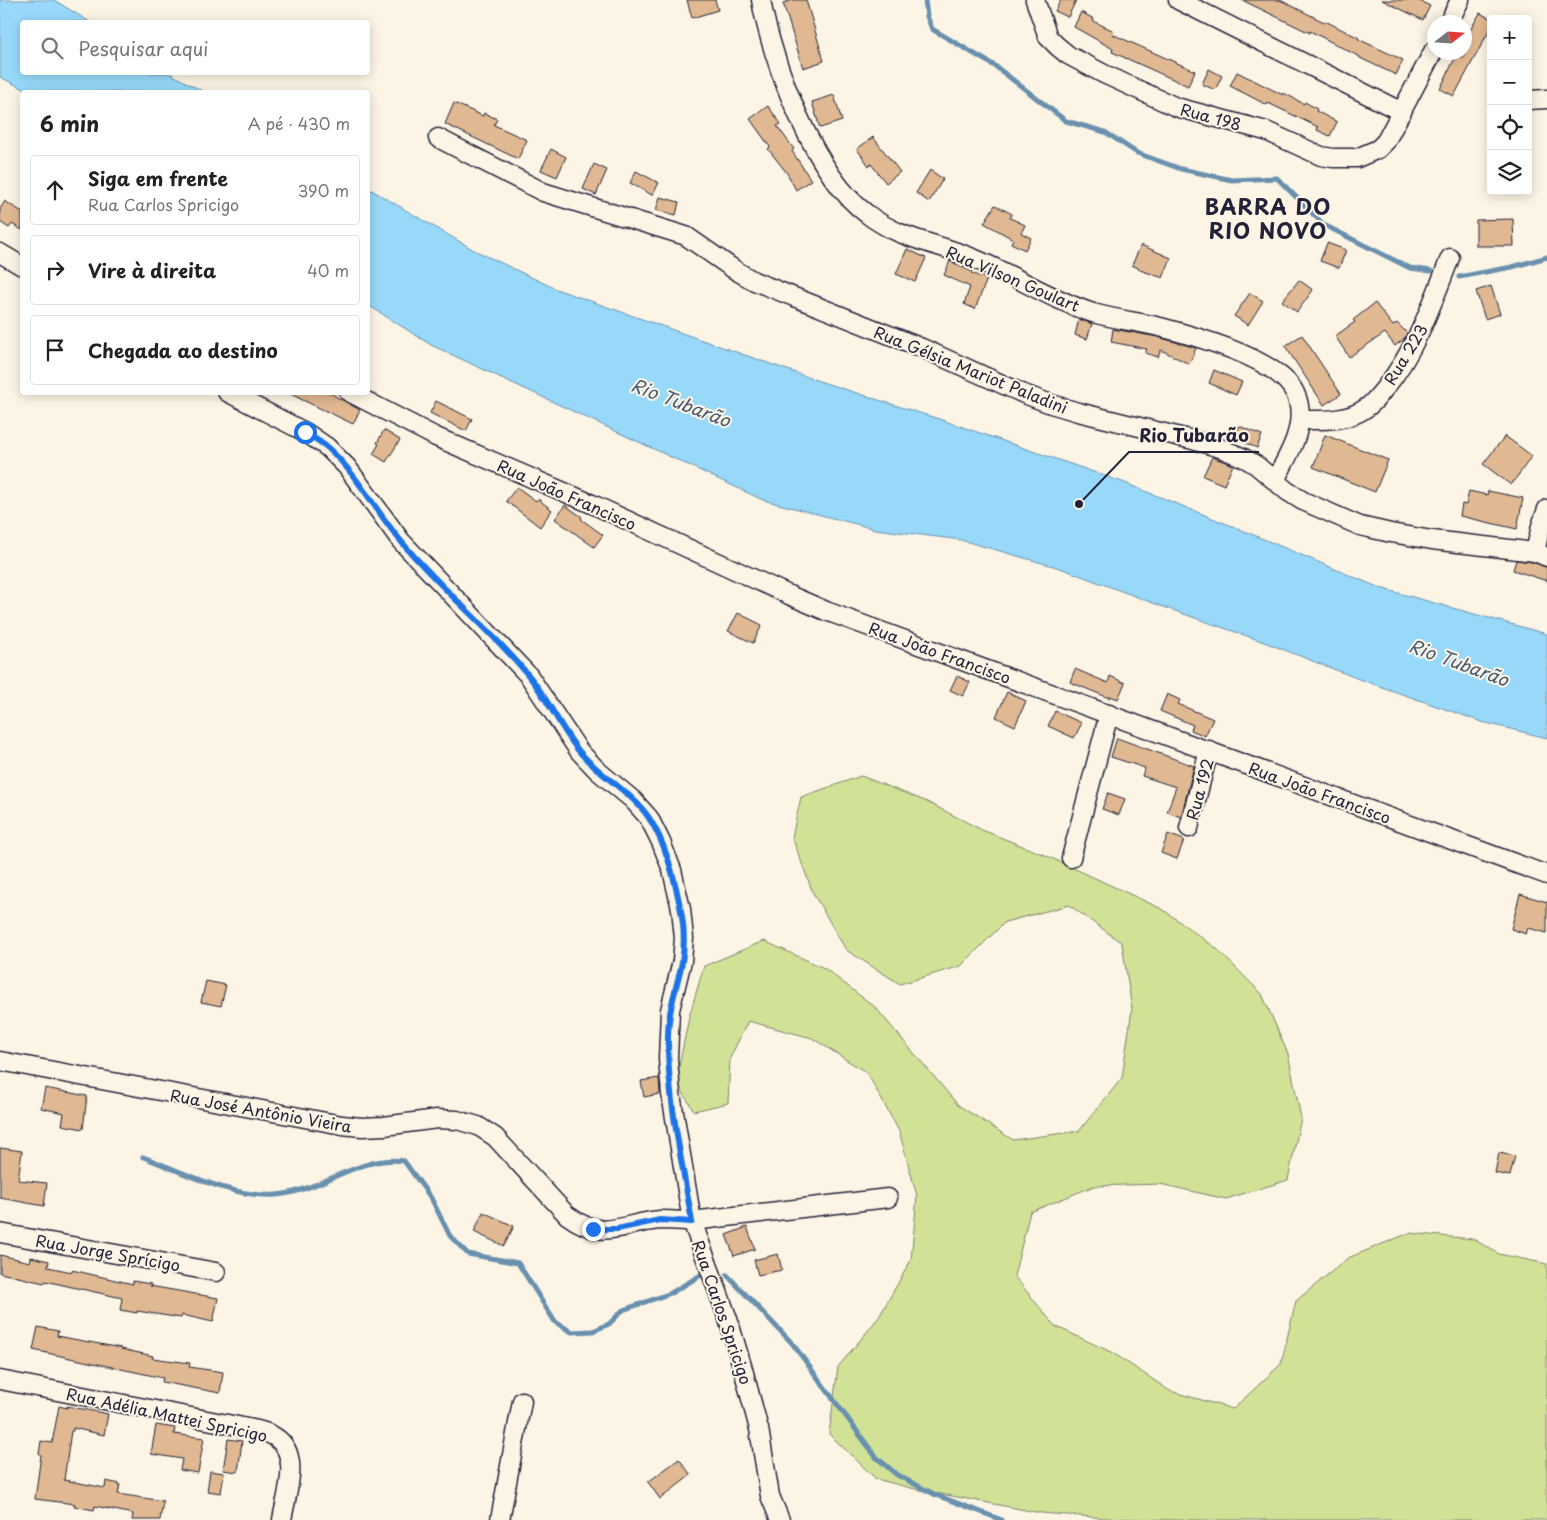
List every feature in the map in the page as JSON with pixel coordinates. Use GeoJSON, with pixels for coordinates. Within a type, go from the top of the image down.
{"type":"FeatureCollection","features":[{"type":"Feature","properties":{"kind":"street","name":"Rua Vilson Goulart"},"geometry":{"type":"LineString","coordinates":[[761,0],[776,55],[799,117],[831,175],[848,197],[865,213],[887,228],[906,237],[974,258],[1075,306],[1094,313],[1184,334],[1257,361],[1275,371],[1287,382],[1294,392],[1299,404],[1300,420],[1288,456],[1275,480]]}},
{"type":"Feature","properties":{"kind":"street","name":"Rua 198"},"geometry":{"type":"LineString","coordinates":[[1034,0],[1048,37],[1057,46],[1076,59],[1104,74],[1176,107],[1266,131],[1321,156],[1345,160],[1368,155],[1386,141],[1429,60]]}},
{"type":"Feature","properties":{"kind":"street"},"geometry":{"type":"LineString","coordinates":[[1178,0],[1402,112]]}},
{"type":"Feature","properties":{"kind":"street"},"geometry":{"type":"LineString","coordinates":[[1451,15],[1456,1]]}},
{"type":"Feature","properties":{"kind":"street"},"geometry":{"type":"LineString","coordinates":[[1532,100],[1547,99]]}},
{"type":"Feature","properties":{"kind":"street","name":"Rua Gélsia Mariot Paladini"},"geometry":{"type":"LineString","coordinates":[[438,138],[543,192],[686,236],[754,281],[922,348],[1024,394],[1078,412],[1194,440],[1244,458],[1303,501],[1360,526],[1432,540],[1541,554]]}},
{"type":"Feature","properties":{"kind":"street"},"geometry":{"type":"LineString","coordinates":[[0,253],[20,265]]}},
{"type":"Feature","properties":{"kind":"street","name":"Rua 223"},"geometry":{"type":"LineString","coordinates":[[1300,420],[1331,421],[1366,408],[1377,398],[1396,374],[1414,344],[1427,317],[1450,258]]}},
{"type":"Feature","properties":{"kind":"street","name":"Rua Carlos Spricigo"},"geometry":{"type":"LineString","coordinates":[[233,395],[305,432],[327,447],[347,467],[401,541],[529,676],[578,750],[598,771],[633,800],[649,818],[662,842],[672,870],[681,909],[682,961],[670,1010],[668,1059],[671,1094],[692,1222],[744,1369],[759,1429],[770,1496],[780,1520]]}},
{"type":"Feature","properties":{"kind":"street","name":"Rua João Francisco"},"geometry":{"type":"LineString","coordinates":[[354,395],[436,437],[585,500],[804,601],[1547,875]]}},
{"type":"Feature","properties":{"kind":"street"},"geometry":{"type":"LineString","coordinates":[[1541,554],[1541,526],[1547,509]]}},
{"type":"Feature","properties":{"kind":"street"},"geometry":{"type":"LineString","coordinates":[[1071,858],[1110,714]]}},
{"type":"Feature","properties":{"kind":"street","name":"Rua 192"},"geometry":{"type":"LineString","coordinates":[[1189,828],[1209,750]]}},
{"type":"Feature","properties":{"kind":"street","name":"Rua José Antônio Vieira"},"geometry":{"type":"LineString","coordinates":[[0,1062],[342,1125],[377,1127],[437,1119],[457,1120],[478,1126],[495,1137],[553,1201],[578,1223],[593,1229],[617,1229],[660,1220],[692,1222],[888,1198]]}},
{"type":"Feature","properties":{"kind":"street","name":"Rua Jorge Sprícigo"},"geometry":{"type":"LineString","coordinates":[[0,1233],[216,1272]]}},
{"type":"Feature","properties":{"kind":"street","name":"Rua Adélia Mattei Spricigo"},"geometry":{"type":"LineString","coordinates":[[0,1380],[263,1431],[276,1437],[286,1447],[290,1459],[290,1474],[282,1520]]}},
{"type":"Feature","properties":{"kind":"street"},"geometry":{"type":"LineString","coordinates":[[500,1520],[522,1401]]}},
{"type":"Feature","properties":{"kind":"green space"},"geometry":{"type":"Polygon","coordinates":[[[861,776],[925,801],[982,830],[1045,855],[1162,909],[1216,948],[1262,994],[1288,1054],[1301,1118],[1288,1180],[1226,1199],[1160,1184],[1094,1186],[1030,1212],[1014,1276],[1055,1326],[1113,1353],[1170,1391],[1233,1409],[1281,1364],[1296,1301],[1348,1258],[1409,1233],[1473,1239],[1499,1254],[1547,1264],[1547,1520],[1179,1520],[1106,1518],[1041,1513],[915,1489],[876,1479],[829,1434],[838,1367],[879,1317],[911,1260],[917,1196],[899,1131],[867,1073],[812,1038],[748,1021],[730,1058],[728,1103],[694,1111],[676,1081],[689,1017],[704,966],[764,941],[824,968],[875,1007],[958,1105],[1013,1140],[1079,1131],[1122,1078],[1132,1009],[1122,943],[1069,905],[1005,922],[961,966],[900,984],[846,950],[813,893],[792,837],[801,797],[861,776]]]}},
{"type":"Feature","properties":{"kind":"water"},"geometry":{"type":"Polygon","coordinates":[[[0,0],[54,0],[87,20],[20,20],[20,75],[173,75],[200,90],[26,90],[0,77],[0,0]]]}},
{"type":"Feature","properties":{"kind":"water"},"geometry":{"type":"Polygon","coordinates":[[[370,189],[474,250],[556,289],[822,382],[942,420],[1120,481],[1380,588],[1547,634],[1547,738],[1482,722],[1359,679],[1264,642],[1060,568],[961,540],[875,529],[763,500],[431,345],[370,306],[370,189]]]}},
{"type":"Feature","properties":{"kind":"building"},"geometry":{"type":"Polygon","coordinates":[[[687,0],[715,0],[718,10],[692,18],[687,0]]]}},
{"type":"Feature","properties":{"kind":"building"},"geometry":{"type":"Polygon","coordinates":[[[794,0],[806,0],[824,61],[803,68],[783,3],[794,0]]]}},
{"type":"Feature","properties":{"kind":"building"},"geometry":{"type":"Polygon","coordinates":[[[1061,0],[1076,0],[1068,17],[1055,11],[1061,0]]]}},
{"type":"Feature","properties":{"kind":"building"},"geometry":{"type":"Polygon","coordinates":[[[1242,0],[1280,0],[1403,60],[1396,75],[1310,31],[1310,33],[1242,0]]]}},
{"type":"Feature","properties":{"kind":"building"},"geometry":{"type":"Polygon","coordinates":[[[1382,0],[1418,0],[1430,6],[1423,20],[1382,0]]]}},
{"type":"Feature","properties":{"kind":"building"},"geometry":{"type":"Polygon","coordinates":[[[1081,12],[1094,19],[1093,21],[1114,31],[1112,34],[1195,71],[1188,86],[1112,52],[1113,49],[1074,27],[1081,12]]]}},
{"type":"Feature","properties":{"kind":"building"},"geometry":{"type":"Polygon","coordinates":[[[1480,13],[1487,17],[1487,34],[1454,96],[1440,89],[1454,60],[1472,60],[1472,27],[1480,13]]]}},
{"type":"Feature","properties":{"kind":"building"},"geometry":{"type":"Polygon","coordinates":[[[1209,69],[1222,76],[1215,90],[1202,84],[1209,69]]]}},
{"type":"Feature","properties":{"kind":"building"},"geometry":{"type":"Polygon","coordinates":[[[1237,72],[1283,95],[1284,93],[1304,104],[1305,102],[1317,109],[1316,111],[1337,122],[1330,136],[1317,130],[1318,127],[1268,103],[1267,105],[1230,86],[1237,72]]]}},
{"type":"Feature","properties":{"kind":"building"},"geometry":{"type":"Polygon","coordinates":[[[834,95],[842,121],[820,128],[812,102],[834,95]]]}},
{"type":"Feature","properties":{"kind":"building"},"geometry":{"type":"Polygon","coordinates":[[[454,103],[483,116],[484,113],[497,119],[494,125],[527,140],[518,159],[445,124],[454,103]]]}},
{"type":"Feature","properties":{"kind":"building"},"geometry":{"type":"Polygon","coordinates":[[[768,106],[781,124],[777,126],[794,149],[792,151],[811,180],[796,190],[787,173],[768,149],[770,147],[750,119],[768,106]]]}},
{"type":"Feature","properties":{"kind":"building"},"geometry":{"type":"Polygon","coordinates":[[[873,137],[900,172],[886,183],[871,164],[869,166],[857,149],[873,137]]]}},
{"type":"Feature","properties":{"kind":"building"},"geometry":{"type":"Polygon","coordinates":[[[551,149],[566,157],[557,177],[541,170],[551,149]]]}},
{"type":"Feature","properties":{"kind":"building"},"geometry":{"type":"Polygon","coordinates":[[[594,164],[607,170],[596,195],[583,189],[594,164]]]}},
{"type":"Feature","properties":{"kind":"building"},"geometry":{"type":"Polygon","coordinates":[[[930,170],[943,179],[929,202],[916,193],[930,170]]]}},
{"type":"Feature","properties":{"kind":"building"},"geometry":{"type":"Polygon","coordinates":[[[636,171],[659,183],[652,195],[630,183],[636,171]]]}},
{"type":"Feature","properties":{"kind":"building"},"geometry":{"type":"Polygon","coordinates":[[[660,197],[679,202],[676,215],[656,210],[660,197]]]}},
{"type":"Feature","properties":{"kind":"building"},"geometry":{"type":"Polygon","coordinates":[[[5,201],[20,211],[20,229],[12,224],[9,228],[0,222],[0,209],[5,201]]]}},
{"type":"Feature","properties":{"kind":"building"},"geometry":{"type":"Polygon","coordinates":[[[995,205],[1012,214],[1010,218],[1025,225],[1021,233],[1031,238],[1025,250],[1011,243],[1013,239],[984,223],[995,205]]]}},
{"type":"Feature","properties":{"kind":"building"},"geometry":{"type":"Polygon","coordinates":[[[1513,219],[1514,246],[1476,246],[1476,220],[1513,219]]]}},
{"type":"Feature","properties":{"kind":"building"},"geometry":{"type":"Polygon","coordinates":[[[1327,243],[1346,250],[1339,268],[1320,261],[1327,243]]]}},
{"type":"Feature","properties":{"kind":"building"},"geometry":{"type":"Polygon","coordinates":[[[1141,245],[1171,258],[1163,278],[1140,270],[1132,265],[1141,245]]]}},
{"type":"Feature","properties":{"kind":"building"},"geometry":{"type":"Polygon","coordinates":[[[907,249],[926,258],[915,282],[896,274],[907,249]]]}},
{"type":"Feature","properties":{"kind":"building"},"geometry":{"type":"Polygon","coordinates":[[[950,261],[971,273],[987,279],[975,309],[964,304],[970,287],[944,275],[950,261]]]}},
{"type":"Feature","properties":{"kind":"building"},"geometry":{"type":"Polygon","coordinates":[[[1299,280],[1313,290],[1297,312],[1282,301],[1299,280]]]}},
{"type":"Feature","properties":{"kind":"building"},"geometry":{"type":"Polygon","coordinates":[[[1491,286],[1500,314],[1485,319],[1476,291],[1491,286]]]}},
{"type":"Feature","properties":{"kind":"building"},"geometry":{"type":"Polygon","coordinates":[[[1250,293],[1263,301],[1248,325],[1234,316],[1250,293]]]}},
{"type":"Feature","properties":{"kind":"building"},"geometry":{"type":"Polygon","coordinates":[[[1375,303],[1393,326],[1397,323],[1407,333],[1404,339],[1395,346],[1385,333],[1349,357],[1335,336],[1355,322],[1353,320],[1375,303]]]}},
{"type":"Feature","properties":{"kind":"building"},"geometry":{"type":"Polygon","coordinates":[[[1079,319],[1092,324],[1087,339],[1075,335],[1079,319]]]}},
{"type":"Feature","properties":{"kind":"building"},"geometry":{"type":"Polygon","coordinates":[[[1113,329],[1158,337],[1196,348],[1189,364],[1161,350],[1158,357],[1145,353],[1147,349],[1111,342],[1113,329]]]}},
{"type":"Feature","properties":{"kind":"building"},"geometry":{"type":"Polygon","coordinates":[[[1302,335],[1341,394],[1324,405],[1285,346],[1302,335]]]}},
{"type":"Feature","properties":{"kind":"building"},"geometry":{"type":"Polygon","coordinates":[[[1214,370],[1242,382],[1236,395],[1209,383],[1214,370]]]}},
{"type":"Feature","properties":{"kind":"building"},"geometry":{"type":"Polygon","coordinates":[[[292,395],[333,395],[360,410],[353,424],[292,395]]]}},
{"type":"Feature","properties":{"kind":"building"},"geometry":{"type":"Polygon","coordinates":[[[436,401],[472,419],[466,431],[430,413],[436,401]]]}},
{"type":"Feature","properties":{"kind":"building"},"geometry":{"type":"Polygon","coordinates":[[[1239,426],[1262,435],[1257,448],[1234,438],[1239,426]]]}},
{"type":"Feature","properties":{"kind":"building"},"geometry":{"type":"Polygon","coordinates":[[[384,430],[400,440],[386,462],[373,454],[384,430]]]}},
{"type":"Feature","properties":{"kind":"building"},"geometry":{"type":"Polygon","coordinates":[[[1325,435],[1388,460],[1375,492],[1313,467],[1325,435]]]}},
{"type":"Feature","properties":{"kind":"building"},"geometry":{"type":"Polygon","coordinates":[[[1505,436],[1532,456],[1511,485],[1483,464],[1505,436]]]}},
{"type":"Feature","properties":{"kind":"building"},"geometry":{"type":"Polygon","coordinates":[[[1212,457],[1233,465],[1224,485],[1203,476],[1212,457]]]}},
{"type":"Feature","properties":{"kind":"building"},"geometry":{"type":"Polygon","coordinates":[[[517,487],[536,501],[538,499],[552,510],[540,527],[506,501],[517,487]]]}},
{"type":"Feature","properties":{"kind":"building"},"geometry":{"type":"Polygon","coordinates":[[[1469,491],[1487,495],[1488,491],[1523,498],[1517,529],[1460,516],[1462,504],[1466,505],[1469,491]]]}},
{"type":"Feature","properties":{"kind":"building"},"geometry":{"type":"Polygon","coordinates":[[[565,505],[603,535],[594,547],[555,519],[565,505]]]}},
{"type":"Feature","properties":{"kind":"building"},"geometry":{"type":"Polygon","coordinates":[[[1516,560],[1532,562],[1547,567],[1547,581],[1513,570],[1516,560]]]}},
{"type":"Feature","properties":{"kind":"building"},"geometry":{"type":"Polygon","coordinates":[[[738,613],[762,625],[753,643],[728,631],[738,613]]]}},
{"type":"Feature","properties":{"kind":"building"},"geometry":{"type":"Polygon","coordinates":[[[1075,669],[1108,683],[1110,676],[1125,683],[1118,699],[1110,696],[1109,698],[1070,682],[1075,669]]]}},
{"type":"Feature","properties":{"kind":"building"},"geometry":{"type":"Polygon","coordinates":[[[957,676],[970,682],[963,696],[950,690],[957,676]]]}},
{"type":"Feature","properties":{"kind":"building"},"geometry":{"type":"Polygon","coordinates":[[[1007,692],[1026,701],[1015,726],[996,717],[1007,692]]]}},
{"type":"Feature","properties":{"kind":"building"},"geometry":{"type":"Polygon","coordinates":[[[1167,694],[1180,700],[1178,704],[1213,719],[1205,736],[1191,730],[1193,725],[1160,711],[1167,694]]]}},
{"type":"Feature","properties":{"kind":"building"},"geometry":{"type":"Polygon","coordinates":[[[1055,711],[1082,723],[1074,738],[1048,726],[1055,711]]]}},
{"type":"Feature","properties":{"kind":"building"},"geometry":{"type":"Polygon","coordinates":[[[1117,738],[1194,766],[1181,817],[1167,812],[1176,787],[1142,776],[1145,768],[1111,757],[1117,738]]]}},
{"type":"Feature","properties":{"kind":"building"},"geometry":{"type":"Polygon","coordinates":[[[1108,793],[1125,799],[1119,815],[1102,809],[1108,793]]]}},
{"type":"Feature","properties":{"kind":"building"},"geometry":{"type":"Polygon","coordinates":[[[1168,834],[1184,840],[1177,859],[1161,853],[1168,834]]]}},
{"type":"Feature","properties":{"kind":"building"},"geometry":{"type":"Polygon","coordinates":[[[1520,894],[1547,902],[1547,933],[1528,928],[1526,934],[1511,929],[1520,894]]]}},
{"type":"Feature","properties":{"kind":"building"},"geometry":{"type":"Polygon","coordinates":[[[206,981],[226,985],[221,1006],[201,1002],[206,981]]]}},
{"type":"Feature","properties":{"kind":"building"},"geometry":{"type":"Polygon","coordinates":[[[659,1078],[660,1094],[644,1097],[641,1081],[659,1078]]]}},
{"type":"Feature","properties":{"kind":"building"},"geometry":{"type":"Polygon","coordinates":[[[45,1088],[87,1096],[83,1129],[62,1125],[64,1113],[41,1108],[45,1088]]]}},
{"type":"Feature","properties":{"kind":"building"},"geometry":{"type":"Polygon","coordinates":[[[0,1148],[22,1151],[18,1180],[47,1183],[44,1206],[0,1198],[0,1148]]]}},
{"type":"Feature","properties":{"kind":"building"},"geometry":{"type":"Polygon","coordinates":[[[1499,1153],[1515,1156],[1510,1176],[1495,1173],[1499,1153]]]}},
{"type":"Feature","properties":{"kind":"building"},"geometry":{"type":"Polygon","coordinates":[[[483,1212],[514,1226],[504,1246],[474,1232],[483,1212]]]}},
{"type":"Feature","properties":{"kind":"building"},"geometry":{"type":"Polygon","coordinates":[[[747,1227],[755,1249],[734,1256],[726,1235],[747,1227]]]}},
{"type":"Feature","properties":{"kind":"building"},"geometry":{"type":"Polygon","coordinates":[[[778,1254],[782,1270],[758,1275],[754,1260],[778,1254]]]}},
{"type":"Feature","properties":{"kind":"building"},"geometry":{"type":"Polygon","coordinates":[[[0,1255],[30,1262],[31,1257],[49,1261],[48,1267],[72,1272],[72,1270],[133,1284],[133,1281],[151,1284],[150,1286],[218,1298],[213,1322],[182,1315],[181,1318],[120,1310],[122,1298],[0,1273],[0,1255]]]}},
{"type":"Feature","properties":{"kind":"building"},"geometry":{"type":"Polygon","coordinates":[[[38,1327],[58,1331],[57,1336],[121,1348],[153,1356],[152,1358],[190,1363],[189,1367],[223,1372],[220,1393],[162,1382],[163,1378],[33,1350],[38,1327]]]}},
{"type":"Feature","properties":{"kind":"building"},"geometry":{"type":"Polygon","coordinates":[[[59,1406],[108,1414],[104,1435],[73,1428],[73,1431],[71,1431],[64,1480],[105,1488],[106,1481],[120,1484],[118,1494],[163,1501],[160,1520],[132,1520],[133,1514],[95,1506],[94,1510],[74,1506],[75,1504],[35,1499],[41,1441],[52,1443],[59,1406]]]}},
{"type":"Feature","properties":{"kind":"building"},"geometry":{"type":"Polygon","coordinates":[[[156,1425],[175,1428],[174,1434],[204,1438],[198,1473],[180,1470],[182,1459],[151,1454],[156,1425]]]}},
{"type":"Feature","properties":{"kind":"building"},"geometry":{"type":"Polygon","coordinates":[[[228,1439],[242,1441],[238,1472],[223,1470],[228,1439]]]}},
{"type":"Feature","properties":{"kind":"building"},"geometry":{"type":"Polygon","coordinates":[[[679,1459],[691,1475],[660,1499],[648,1482],[679,1459]]]}},
{"type":"Feature","properties":{"kind":"building"},"geometry":{"type":"Polygon","coordinates":[[[210,1471],[224,1473],[221,1493],[207,1491],[210,1471]]]}},
{"type":"Feature","properties":{"kind":"waterway"},"geometry":{"type":"LineString","coordinates":[[925,0],[927,16],[932,29],[995,66],[1066,121],[1105,132],[1137,153],[1181,169],[1232,180],[1277,178],[1324,225],[1410,268],[1431,271]]}},
{"type":"Feature","properties":{"kind":"waterway"},"geometry":{"type":"LineString","coordinates":[[1459,277],[1512,267],[1547,257]]}},
{"type":"Feature","properties":{"kind":"waterway"},"geometry":{"type":"LineString","coordinates":[[143,1157],[208,1183],[259,1195],[276,1195],[308,1188],[371,1163],[404,1161],[431,1198],[450,1236],[468,1254],[518,1263],[555,1322],[572,1332],[593,1331],[609,1324],[623,1310],[671,1293],[701,1275]]}},
{"type":"Feature","properties":{"kind":"waterway"},"geometry":{"type":"LineString","coordinates":[[727,1275],[792,1343],[876,1457],[897,1475],[936,1495],[1002,1520]]}},
{"type":"Feature","properties":{"kind":"place","name":"Rio Tubarão"},"geometry":{"type":"Point","coordinates":[1079,504]}},
{"type":"Feature","properties":{"kind":"district","name":"BARRA DO RIO NOVO"},"geometry":{"type":"Point","coordinates":[1268,218]}},
{"type":"Feature","properties":{"kind":"route"},"geometry":{"type":"LineString","coordinates":[[305,432],[327,447],[347,467],[401,541],[510,654],[544,696],[578,750],[598,771],[633,800],[649,818],[662,842],[672,870],[681,909],[684,938],[682,961],[670,1010],[668,1059],[671,1094],[692,1222],[660,1220],[617,1229],[593,1229]]}}]}
